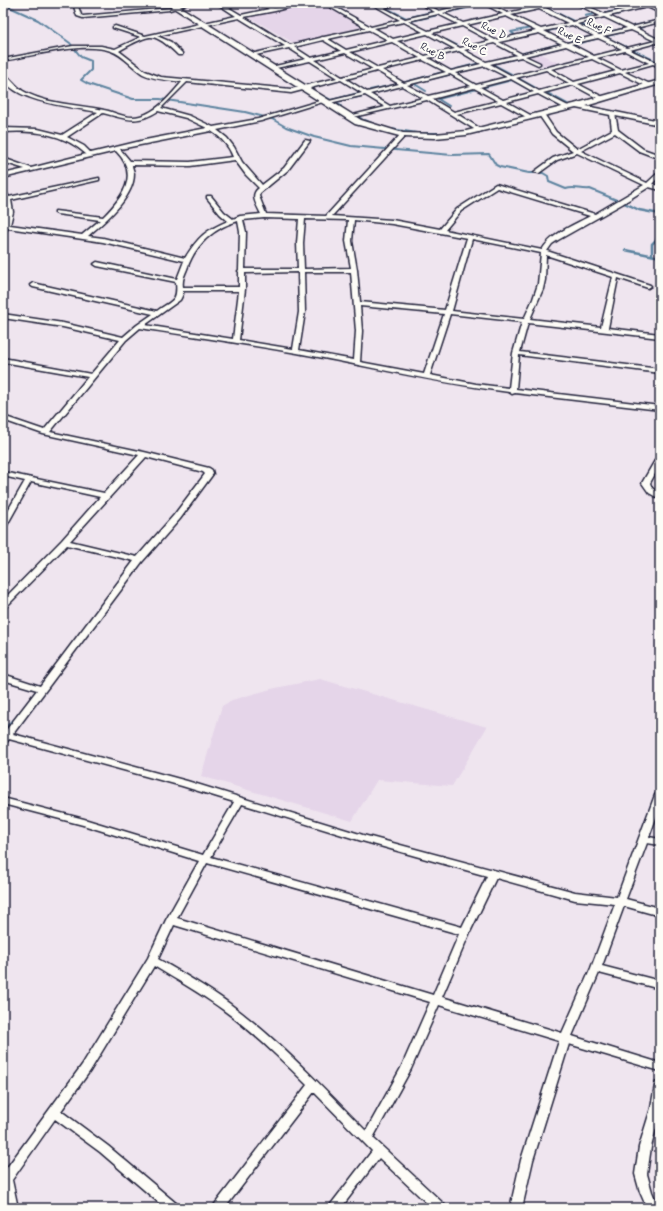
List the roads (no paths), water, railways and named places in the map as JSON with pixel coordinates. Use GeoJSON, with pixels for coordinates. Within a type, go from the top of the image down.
{"type":"FeatureCollection","features":[{"type":"Feature","properties":{"kind":"main road"},"geometry":{"type":"LineString","coordinates":[[172,5],[253,55],[302,88],[351,117],[367,125],[403,135],[435,136],[466,133],[542,115],[660,82]]}},
{"type":"Feature","properties":{"kind":"main road"},"geometry":{"type":"LineString","coordinates":[[572,107],[660,123]]}},
{"type":"Feature","properties":{"kind":"street"},"geometry":{"type":"LineString","coordinates":[[75,3],[79,16],[83,17],[189,3]]}},
{"type":"Feature","properties":{"kind":"street"},"geometry":{"type":"LineString","coordinates":[[218,3],[390,108]]}},
{"type":"Feature","properties":{"kind":"street"},"geometry":{"type":"LineString","coordinates":[[262,3],[275,10]]}},
{"type":"Feature","properties":{"kind":"street"},"geometry":{"type":"LineString","coordinates":[[114,51],[152,35],[303,3]]}},
{"type":"Feature","properties":{"kind":"street","name":"Rue B"},"geometry":{"type":"LineString","coordinates":[[325,3],[530,117]]}},
{"type":"Feature","properties":{"kind":"street","name":"Rue C"},"geometry":{"type":"LineString","coordinates":[[372,3],[540,93],[572,107]]}},
{"type":"Feature","properties":{"kind":"street"},"geometry":{"type":"LineString","coordinates":[[381,8],[398,3]]}},
{"type":"Feature","properties":{"kind":"street","name":"Rue D"},"geometry":{"type":"LineString","coordinates":[[421,3],[538,64]]}},
{"type":"Feature","properties":{"kind":"street"},"geometry":{"type":"LineString","coordinates":[[253,55],[479,3]]}},
{"type":"Feature","properties":{"kind":"street","name":"Rue E"},"geometry":{"type":"LineString","coordinates":[[484,3],[648,85]]}},
{"type":"Feature","properties":{"kind":"street","name":"Rue F"},"geometry":{"type":"LineString","coordinates":[[530,3],[658,64]]}},
{"type":"Feature","properties":{"kind":"street"},"geometry":{"type":"LineString","coordinates":[[273,68],[557,3]]}},
{"type":"Feature","properties":{"kind":"street"},"geometry":{"type":"LineString","coordinates":[[577,3],[660,41]]}},
{"type":"Feature","properties":{"kind":"street"},"geometry":{"type":"LineString","coordinates":[[642,3],[660,12]]}},
{"type":"Feature","properties":{"kind":"street"},"geometry":{"type":"LineString","coordinates":[[3,60],[91,46],[114,51],[123,55],[139,69],[150,75],[185,81],[285,91],[296,90],[343,79],[459,49],[660,3]]}},
{"type":"Feature","properties":{"kind":"street"},"geometry":{"type":"LineString","coordinates":[[3,176],[117,149],[272,117],[325,101],[365,93],[660,21]]}},
{"type":"Feature","properties":{"kind":"street"},"geometry":{"type":"LineString","coordinates":[[116,27],[145,37]]}},
{"type":"Feature","properties":{"kind":"street"},"geometry":{"type":"LineString","coordinates":[[152,35],[169,43],[180,54]]}},
{"type":"Feature","properties":{"kind":"street"},"geometry":{"type":"LineString","coordinates":[[322,38],[429,99],[479,130]]}},
{"type":"Feature","properties":{"kind":"street"},"geometry":{"type":"LineString","coordinates":[[351,117],[660,41]]}},
{"type":"Feature","properties":{"kind":"street"},"geometry":{"type":"LineString","coordinates":[[453,114],[540,93],[620,71],[658,64]]}},
{"type":"Feature","properties":{"kind":"street"},"geometry":{"type":"LineString","coordinates":[[547,69],[601,98]]}},
{"type":"Feature","properties":{"kind":"street"},"geometry":{"type":"LineString","coordinates":[[3,74],[9,84],[35,98],[136,119],[157,109],[172,96],[185,81]]}},
{"type":"Feature","properties":{"kind":"street"},"geometry":{"type":"LineString","coordinates":[[157,109],[193,119],[213,129],[232,149],[236,158],[248,174],[261,187]]}},
{"type":"Feature","properties":{"kind":"street"},"geometry":{"type":"LineString","coordinates":[[63,137],[103,111]]}},
{"type":"Feature","properties":{"kind":"street"},"geometry":{"type":"LineString","coordinates":[[613,114],[615,131],[637,148],[660,157]]}},
{"type":"Feature","properties":{"kind":"street"},"geometry":{"type":"LineString","coordinates":[[542,115],[554,133],[577,151],[648,184],[660,188]]}},
{"type":"Feature","properties":{"kind":"street"},"geometry":{"type":"LineString","coordinates":[[3,130],[32,130],[63,137],[83,147],[90,155]]}},
{"type":"Feature","properties":{"kind":"street"},"geometry":{"type":"LineString","coordinates":[[537,172],[555,159],[577,151],[615,131]]}},
{"type":"Feature","properties":{"kind":"street"},"geometry":{"type":"LineString","coordinates":[[328,217],[403,135]]}},
{"type":"Feature","properties":{"kind":"street"},"geometry":{"type":"LineString","coordinates":[[264,216],[256,196],[257,192],[261,187],[286,169],[307,141]]}},
{"type":"Feature","properties":{"kind":"street"},"geometry":{"type":"LineString","coordinates":[[84,237],[113,211],[126,190],[130,178],[129,163],[117,149]]}},
{"type":"Feature","properties":{"kind":"street"},"geometry":{"type":"LineString","coordinates":[[129,163],[190,164],[236,158]]}},
{"type":"Feature","properties":{"kind":"street"},"geometry":{"type":"LineString","coordinates":[[3,160],[30,169]]}},
{"type":"Feature","properties":{"kind":"street"},"geometry":{"type":"LineString","coordinates":[[512,392],[516,354],[525,322],[536,301],[541,284],[543,252],[547,245],[554,239],[630,198],[660,173]]}},
{"type":"Feature","properties":{"kind":"street"},"geometry":{"type":"LineString","coordinates":[[6,199],[97,179]]}},
{"type":"Feature","properties":{"kind":"street"},"geometry":{"type":"LineString","coordinates":[[441,232],[460,210],[496,186],[595,216]]}},
{"type":"Feature","properties":{"kind":"street"},"geometry":{"type":"LineString","coordinates":[[3,192],[11,206],[11,215],[5,229],[84,237],[118,243],[187,260]]}},
{"type":"Feature","properties":{"kind":"street"},"geometry":{"type":"LineString","coordinates":[[209,197],[222,213],[232,220]]}},
{"type":"Feature","properties":{"kind":"street"},"geometry":{"type":"LineString","coordinates":[[57,212],[105,219]]}},
{"type":"Feature","properties":{"kind":"street"},"geometry":{"type":"LineString","coordinates":[[45,433],[124,340],[139,326],[178,299],[180,294],[179,281],[187,260],[199,241],[232,220],[240,218],[264,216],[302,216],[351,218],[392,222],[524,247],[648,286]]}},
{"type":"Feature","properties":{"kind":"street"},"geometry":{"type":"LineString","coordinates":[[296,351],[302,312],[300,243],[302,216]]}},
{"type":"Feature","properties":{"kind":"street"},"geometry":{"type":"LineString","coordinates":[[236,341],[242,289],[241,271],[243,232],[240,218]]}},
{"type":"Feature","properties":{"kind":"street"},"geometry":{"type":"LineString","coordinates":[[351,218],[349,241],[354,270],[357,304],[359,342],[357,363]]}},
{"type":"Feature","properties":{"kind":"street"},"geometry":{"type":"LineString","coordinates":[[426,377],[448,312],[470,237]]}},
{"type":"Feature","properties":{"kind":"street"},"geometry":{"type":"LineString","coordinates":[[97,264],[179,281]]}},
{"type":"Feature","properties":{"kind":"street"},"geometry":{"type":"LineString","coordinates":[[241,271],[354,270]]}},
{"type":"Feature","properties":{"kind":"street"},"geometry":{"type":"LineString","coordinates":[[604,330],[616,275]]}},
{"type":"Feature","properties":{"kind":"street"},"geometry":{"type":"LineString","coordinates":[[33,284],[158,313]]}},
{"type":"Feature","properties":{"kind":"street"},"geometry":{"type":"LineString","coordinates":[[180,289],[242,289]]}},
{"type":"Feature","properties":{"kind":"street"},"geometry":{"type":"LineString","coordinates":[[357,304],[448,312],[525,322],[660,336]]}},
{"type":"Feature","properties":{"kind":"street"},"geometry":{"type":"LineString","coordinates":[[3,316],[63,326],[124,340]]}},
{"type":"Feature","properties":{"kind":"street"},"geometry":{"type":"LineString","coordinates":[[139,326],[296,351],[426,377],[512,392],[585,398],[660,408]]}},
{"type":"Feature","properties":{"kind":"street"},"geometry":{"type":"LineString","coordinates":[[516,354],[660,371]]}},
{"type":"Feature","properties":{"kind":"street"},"geometry":{"type":"LineString","coordinates":[[3,360],[94,376]]}},
{"type":"Feature","properties":{"kind":"street"},"geometry":{"type":"LineString","coordinates":[[3,418],[45,433],[144,454],[206,470],[209,474],[177,517],[139,560],[5,738],[184,783],[362,838],[575,896],[598,900],[620,901],[660,912]]}},
{"type":"Feature","properties":{"kind":"street"},"geometry":{"type":"LineString","coordinates":[[4,602],[65,542],[144,454]]}},
{"type":"Feature","properties":{"kind":"street"},"geometry":{"type":"LineString","coordinates":[[660,459],[646,483],[650,492],[660,497]]}},
{"type":"Feature","properties":{"kind":"street"},"geometry":{"type":"LineString","coordinates":[[3,474],[106,496]]}},
{"type":"Feature","properties":{"kind":"street"},"geometry":{"type":"LineString","coordinates":[[3,526],[29,480]]}},
{"type":"Feature","properties":{"kind":"street"},"geometry":{"type":"LineString","coordinates":[[65,542],[139,560]]}},
{"type":"Feature","properties":{"kind":"street"},"geometry":{"type":"LineString","coordinates":[[3,677],[42,689]]}},
{"type":"Feature","properties":{"kind":"street"},"geometry":{"type":"LineString","coordinates":[[516,1208],[527,1160],[565,1039],[596,968],[660,794]]}},
{"type":"Feature","properties":{"kind":"street"},"geometry":{"type":"LineString","coordinates":[[12,1208],[4,1180],[86,1068],[152,960],[171,920],[204,860],[240,800]]}},
{"type":"Feature","properties":{"kind":"street"},"geometry":{"type":"LineString","coordinates":[[3,801],[84,822],[204,860],[465,932]]}},
{"type":"Feature","properties":{"kind":"street"},"geometry":{"type":"LineString","coordinates":[[644,839],[660,842]]}},
{"type":"Feature","properties":{"kind":"street"},"geometry":{"type":"LineString","coordinates":[[366,1139],[406,1069],[465,932],[493,874]]}},
{"type":"Feature","properties":{"kind":"street"},"geometry":{"type":"LineString","coordinates":[[171,920],[660,1067]]}},
{"type":"Feature","properties":{"kind":"street"},"geometry":{"type":"LineString","coordinates":[[152,960],[206,992],[236,1013],[314,1084],[378,1151],[440,1208]]}},
{"type":"Feature","properties":{"kind":"street"},"geometry":{"type":"LineString","coordinates":[[596,968],[660,985]]}},
{"type":"Feature","properties":{"kind":"street"},"geometry":{"type":"LineString","coordinates":[[218,1208],[314,1084]]}},
{"type":"Feature","properties":{"kind":"street"},"geometry":{"type":"LineString","coordinates":[[653,1208],[646,1192],[641,1174],[645,1147],[656,1108],[660,1084]]}},
{"type":"Feature","properties":{"kind":"street"},"geometry":{"type":"LineString","coordinates":[[54,1112],[104,1149],[173,1208]]}},
{"type":"Feature","properties":{"kind":"street"},"geometry":{"type":"LineString","coordinates":[[334,1208],[378,1151]]}},
{"type":"Feature","properties":{"kind":"waterway"},"geometry":{"type":"LineString","coordinates":[[369,3],[379,8]]}},
{"type":"Feature","properties":{"kind":"waterway"},"geometry":{"type":"LineString","coordinates":[[378,3],[383,6]]}},
{"type":"Feature","properties":{"kind":"waterway"},"geometry":{"type":"LineString","coordinates":[[438,11],[473,3]]}},
{"type":"Feature","properties":{"kind":"waterway"},"geometry":{"type":"LineString","coordinates":[[527,3],[537,8]]}},
{"type":"Feature","properties":{"kind":"waterway"},"geometry":{"type":"LineString","coordinates":[[536,3],[600,34],[660,20]]}},
{"type":"Feature","properties":{"kind":"waterway"},"geometry":{"type":"LineString","coordinates":[[606,13],[624,9],[619,7],[634,3]]}},
{"type":"Feature","properties":{"kind":"waterway"},"geometry":{"type":"LineString","coordinates":[[3,4],[38,20],[70,43],[81,57],[91,61],[91,70],[81,80],[88,84],[133,99],[160,99],[245,112],[272,119],[286,127],[314,137],[351,146],[452,155],[489,154],[496,165],[500,167],[529,173],[543,173],[548,176],[549,182],[566,189],[590,189],[631,206]]}},
{"type":"Feature","properties":{"kind":"waterway"},"geometry":{"type":"LineString","coordinates":[[444,13],[485,4],[488,6]]}},
{"type":"Feature","properties":{"kind":"waterway"},"geometry":{"type":"LineString","coordinates":[[384,7],[406,18],[436,11]]}},
{"type":"Feature","properties":{"kind":"waterway"},"geometry":{"type":"LineString","coordinates":[[615,15],[646,7]]}},
{"type":"Feature","properties":{"kind":"waterway"},"geometry":{"type":"LineString","coordinates":[[585,16],[598,13]]}},
{"type":"Feature","properties":{"kind":"waterway"},"geometry":{"type":"LineString","coordinates":[[411,21],[438,15]]}},
{"type":"Feature","properties":{"kind":"waterway"},"geometry":{"type":"LineString","coordinates":[[591,20],[606,17]]}},
{"type":"Feature","properties":{"kind":"waterway"},"geometry":{"type":"LineString","coordinates":[[544,32],[569,26]]}},
{"type":"Feature","properties":{"kind":"waterway"},"geometry":{"type":"LineString","coordinates":[[507,37],[515,35],[511,32],[531,28],[530,27]]}},
{"type":"Feature","properties":{"kind":"waterway"},"geometry":{"type":"LineString","coordinates":[[607,36],[643,27]]}},
{"type":"Feature","properties":{"kind":"waterway"},"geometry":{"type":"LineString","coordinates":[[518,38],[530,35]]}},
{"type":"Feature","properties":{"kind":"waterway"},"geometry":{"type":"LineString","coordinates":[[568,42],[594,36],[592,35]]}},
{"type":"Feature","properties":{"kind":"waterway"},"geometry":{"type":"LineString","coordinates":[[605,37],[660,63]]}},
{"type":"Feature","properties":{"kind":"waterway"},"geometry":{"type":"LineString","coordinates":[[572,45],[599,38],[601,39]]}},
{"type":"Feature","properties":{"kind":"waterway"},"geometry":{"type":"LineString","coordinates":[[446,40],[458,46]]}},
{"type":"Feature","properties":{"kind":"waterway"},"geometry":{"type":"LineString","coordinates":[[441,42],[455,49]]}},
{"type":"Feature","properties":{"kind":"waterway"},"geometry":{"type":"LineString","coordinates":[[520,54],[564,43]]}},
{"type":"Feature","properties":{"kind":"waterway"},"geometry":{"type":"LineString","coordinates":[[612,44],[622,49]]}},
{"type":"Feature","properties":{"kind":"waterway"},"geometry":{"type":"LineString","coordinates":[[526,56],[566,46]]}},
{"type":"Feature","properties":{"kind":"waterway"},"geometry":{"type":"LineString","coordinates":[[427,55],[443,52]]}},
{"type":"Feature","properties":{"kind":"waterway"},"geometry":{"type":"LineString","coordinates":[[460,52],[474,60]]}},
{"type":"Feature","properties":{"kind":"waterway"},"geometry":{"type":"LineString","coordinates":[[487,62],[517,55]]}},
{"type":"Feature","properties":{"kind":"waterway"},"geometry":{"type":"LineString","coordinates":[[515,76],[492,64],[522,57]]}},
{"type":"Feature","properties":{"kind":"waterway"},"geometry":{"type":"LineString","coordinates":[[649,62],[660,68]]}},
{"type":"Feature","properties":{"kind":"waterway"},"geometry":{"type":"LineString","coordinates":[[449,71],[480,63]]}},
{"type":"Feature","properties":{"kind":"waterway"},"geometry":{"type":"LineString","coordinates":[[415,83],[485,66]]}},
{"type":"Feature","properties":{"kind":"waterway"},"geometry":{"type":"LineString","coordinates":[[494,70],[508,78]]}},
{"type":"Feature","properties":{"kind":"waterway"},"geometry":{"type":"LineString","coordinates":[[402,83],[447,71]]}},
{"type":"Feature","properties":{"kind":"waterway"},"geometry":{"type":"LineString","coordinates":[[518,78],[536,88]]}},
{"type":"Feature","properties":{"kind":"waterway"},"geometry":{"type":"LineString","coordinates":[[449,106],[438,99],[512,80],[536,93]]}},
{"type":"Feature","properties":{"kind":"waterway"},"geometry":{"type":"LineString","coordinates":[[413,83],[426,91]]}},
{"type":"Feature","properties":{"kind":"waterway"},"geometry":{"type":"LineString","coordinates":[[370,90],[398,84]]}},
{"type":"Feature","properties":{"kind":"waterway"},"geometry":{"type":"LineString","coordinates":[[371,94],[402,86]]}},
{"type":"Feature","properties":{"kind":"waterway"},"geometry":{"type":"LineString","coordinates":[[325,97],[331,100],[363,92]]}},
{"type":"Feature","properties":{"kind":"waterway"},"geometry":{"type":"LineString","coordinates":[[545,92],[569,105]]}},
{"type":"Feature","properties":{"kind":"waterway"},"geometry":{"type":"LineString","coordinates":[[538,94],[561,107]]}},
{"type":"Feature","properties":{"kind":"waterway"},"geometry":{"type":"LineString","coordinates":[[336,102],[367,95]]}},
{"type":"Feature","properties":{"kind":"waterway"},"geometry":{"type":"LineString","coordinates":[[337,103],[341,106]]}},
{"type":"Feature","properties":{"kind":"waterway"},"geometry":{"type":"LineString","coordinates":[[539,113],[562,107]]}},
{"type":"Feature","properties":{"kind":"waterway"},"geometry":{"type":"LineString","coordinates":[[359,117],[363,120]]}},
{"type":"Feature","properties":{"kind":"waterway"},"geometry":{"type":"LineString","coordinates":[[365,120],[374,124]]}},
{"type":"Feature","properties":{"kind":"waterway"},"geometry":{"type":"LineString","coordinates":[[391,129],[417,133],[445,133]]}},
{"type":"Feature","properties":{"kind":"waterway"},"geometry":{"type":"LineString","coordinates":[[631,206],[639,210],[660,214]]}},
{"type":"Feature","properties":{"kind":"waterway"},"geometry":{"type":"LineString","coordinates":[[652,255],[652,244],[660,236]]}},
{"type":"Feature","properties":{"kind":"waterway"},"geometry":{"type":"LineString","coordinates":[[625,250],[660,257]]}},
{"type":"Feature","properties":{"kind":"waterway"},"geometry":{"type":"LineString","coordinates":[[3,732],[12,721]]}}]}
